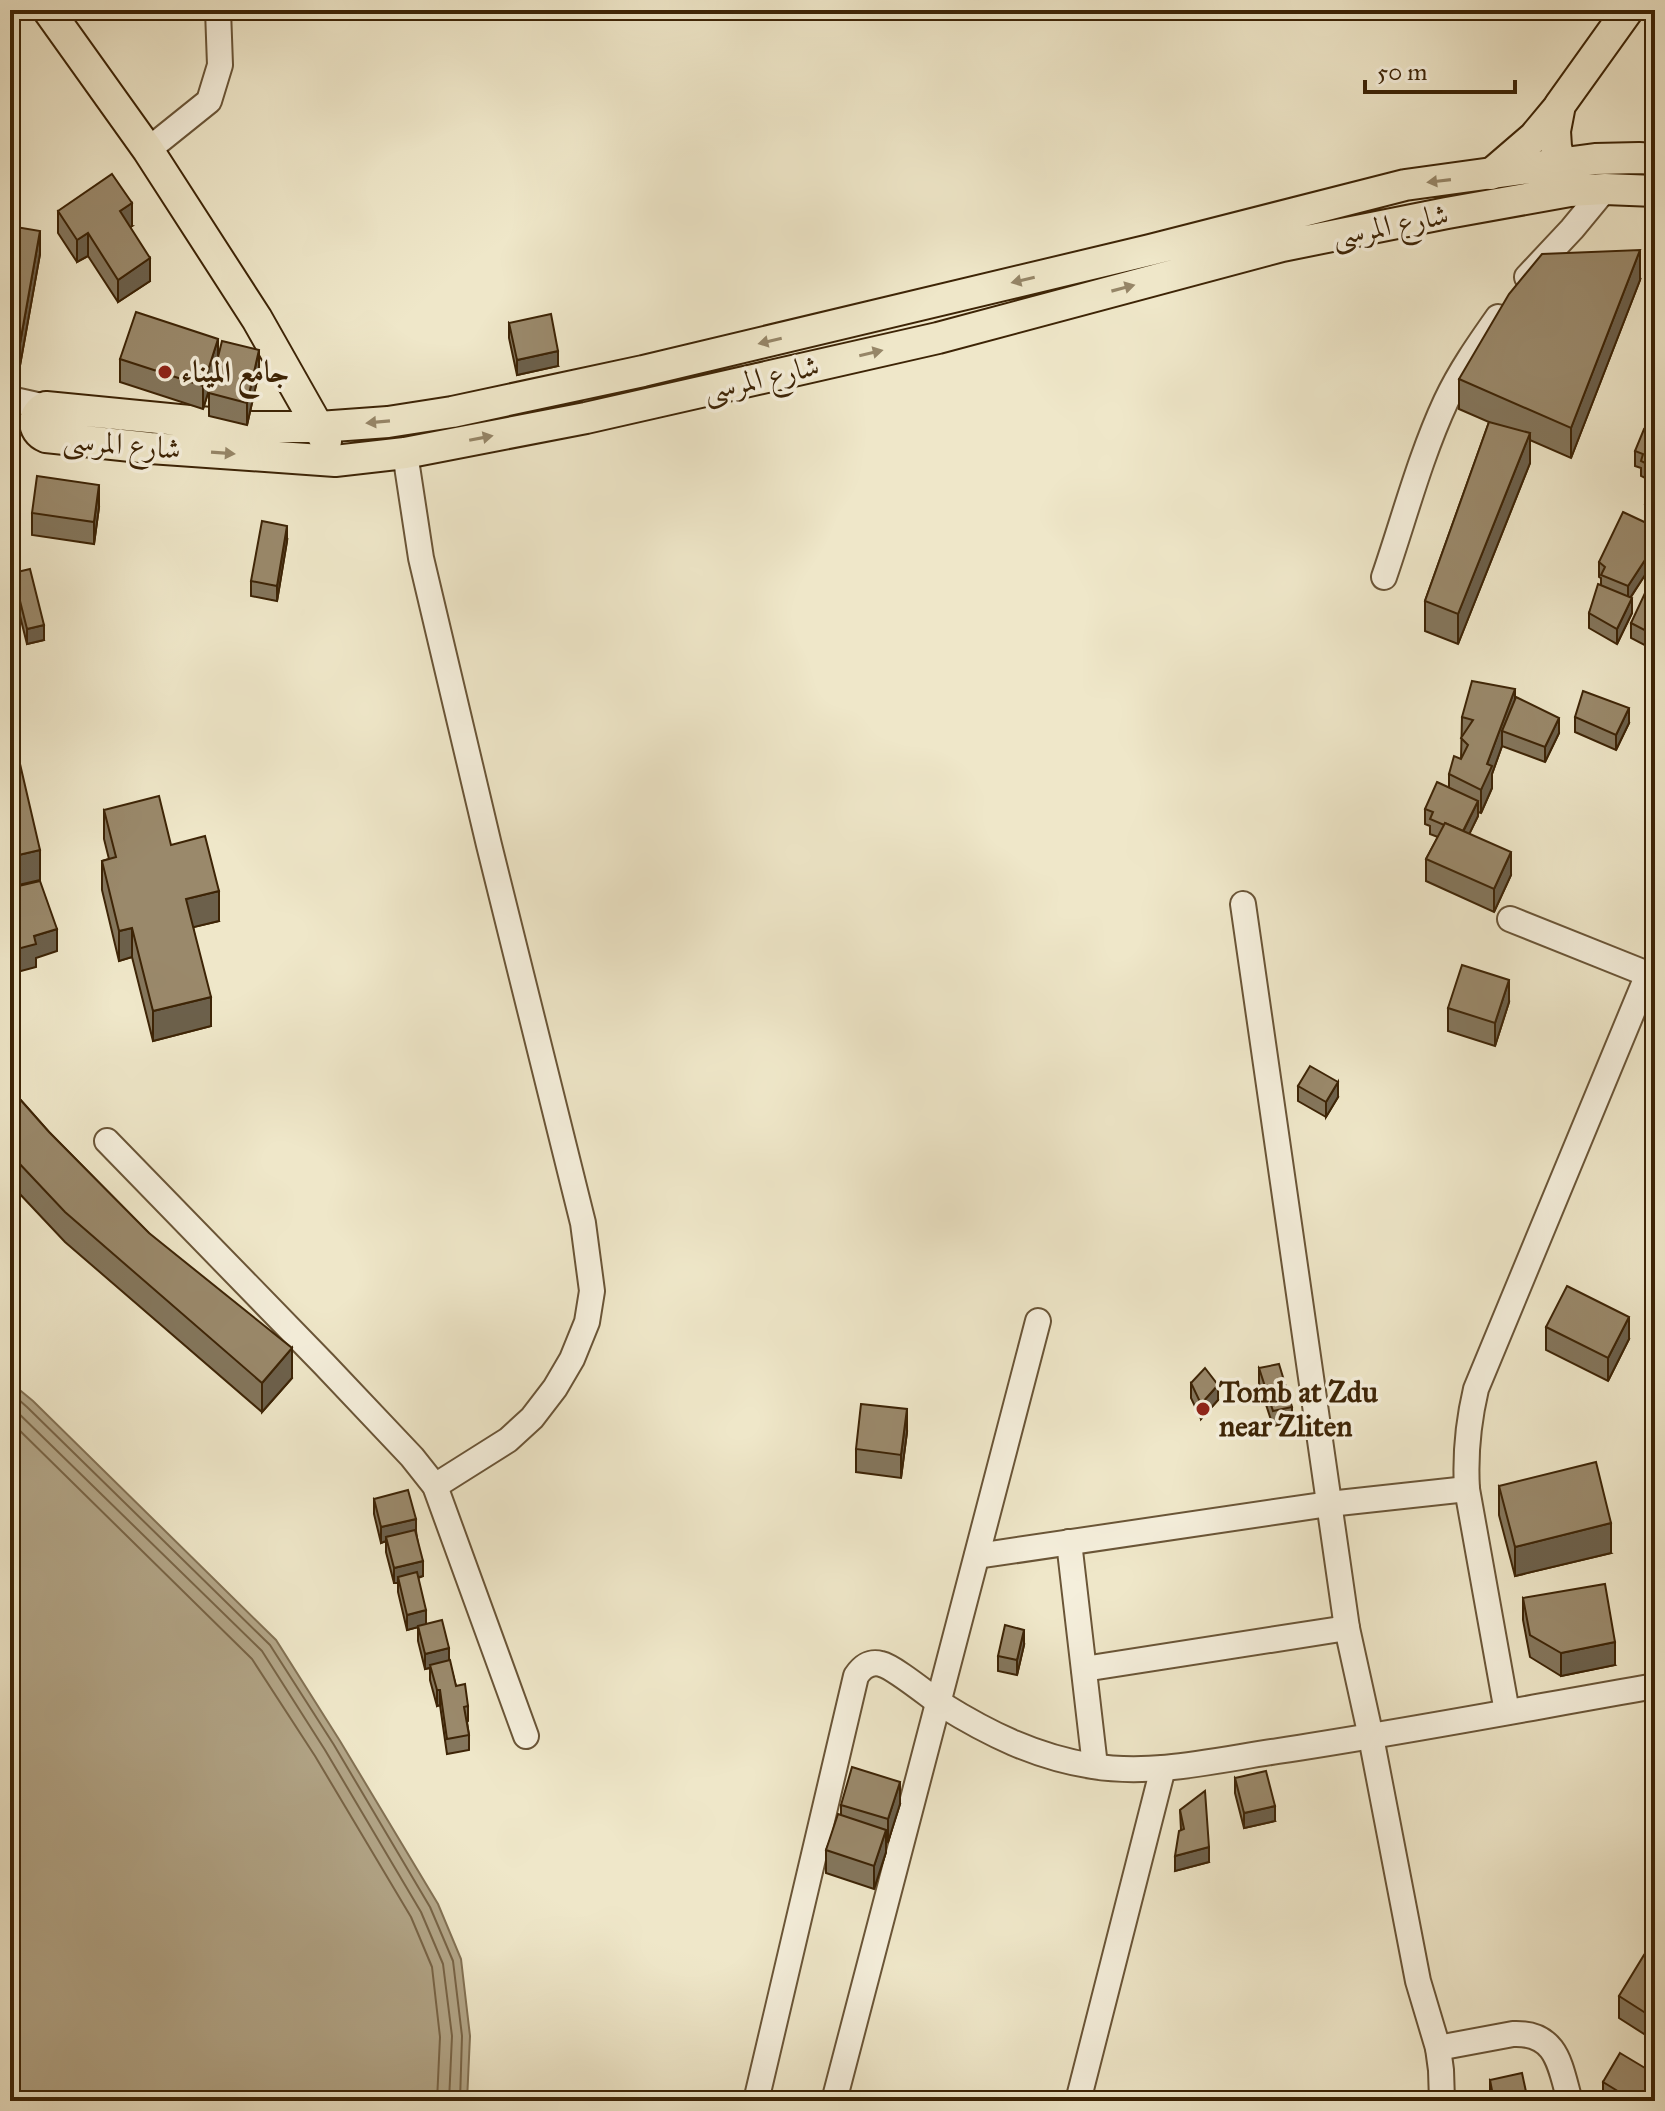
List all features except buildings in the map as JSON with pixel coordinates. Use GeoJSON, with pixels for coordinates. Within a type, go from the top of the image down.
{"type":"FeatureCollection","features":[{"type":"Feature","properties":{"kind":"main road"},"geometry":{"type":"LineString","coordinates":[[48,10],[148,150],[257,319],[335,461]]}},
{"type":"Feature","properties":{"kind":"main road"},"geometry":{"type":"LineString","coordinates":[[1490,174],[1534,137],[1628,10]]}},
{"type":"Feature","properties":{"kind":"main road"},"geometry":{"type":"LineString","coordinates":[[1567,95],[1564,129],[1569,140],[1577,148],[1607,159]]}},
{"type":"Feature","properties":{"kind":"main road"},"geometry":{"type":"LineString","coordinates":[[1565,178],[1555,131],[1567,95]]}},
{"type":"Feature","properties":{"kind":"main road","name":"شارع المرسى"},"geometry":{"type":"LineString","coordinates":[[1655,159],[1607,159],[1565,178],[1447,213],[1282,246],[938,338],[586,418],[405,453],[335,461],[150,448],[46,437],[37,431],[35,418],[46,407],[251,427],[319,427],[388,422],[488,406],[643,371],[1150,250],[1405,185],[1490,174],[1565,178],[1605,189],[1655,191]]}},
{"type":"Feature","properties":{"kind":"street"},"geometry":{"type":"LineString","coordinates":[[148,150],[209,101],[220,65],[218,10]]}},
{"type":"Feature","properties":{"kind":"street"},"geometry":{"type":"LineString","coordinates":[[1384,577],[1433,434],[1464,367],[1525,279],[1605,189]]}},
{"type":"Feature","properties":{"kind":"street"},"geometry":{"type":"LineString","coordinates":[[10,399],[46,407]]}},
{"type":"Feature","properties":{"kind":"street"},"geometry":{"type":"LineString","coordinates":[[405,453],[421,558],[583,1223],[592,1291],[587,1322],[572,1359],[532,1418],[508,1440],[435,1486]]}},
{"type":"Feature","properties":{"kind":"street"},"geometry":{"type":"LineString","coordinates":[[1243,904],[1347,1628],[1418,1981],[1438,2048],[1442,2101]]}},
{"type":"Feature","properties":{"kind":"street"},"geometry":{"type":"LineString","coordinates":[[1507,1712],[1467,1489],[1467,1437],[1476,1389],[1652,976],[1510,919]]}},
{"type":"Feature","properties":{"kind":"street"},"geometry":{"type":"LineString","coordinates":[[107,1141],[324,1364],[412,1457],[435,1486],[526,1736]]}},
{"type":"Feature","properties":{"kind":"street"},"geometry":{"type":"LineString","coordinates":[[834,2101],[1038,1321]]}},
{"type":"Feature","properties":{"kind":"street"},"geometry":{"type":"LineString","coordinates":[[977,1556],[1329,1504],[1467,1489]]}},
{"type":"Feature","properties":{"kind":"street"},"geometry":{"type":"LineString","coordinates":[[1069,1542],[1095,1766]]}},
{"type":"Feature","properties":{"kind":"street"},"geometry":{"type":"LineString","coordinates":[[1084,1669],[1347,1628]]}},
{"type":"Feature","properties":{"kind":"street"},"geometry":{"type":"LineString","coordinates":[[756,2101],[856,1676],[869,1664],[885,1665],[981,1729],[1008,1742],[1037,1753],[1118,1769],[1163,1768],[1371,1737],[1655,1686]]}},
{"type":"Feature","properties":{"kind":"street"},"geometry":{"type":"LineString","coordinates":[[1078,2101],[1163,1768]]}},
{"type":"Feature","properties":{"kind":"street"},"geometry":{"type":"LineString","coordinates":[[1438,2048],[1522,2033],[1538,2038],[1553,2050],[1558,2059],[1570,2101]]}},
{"type":"Feature","properties":{"kind":"water"},"geometry":{"type":"Polygon","coordinates":[[[10,1382],[276,1640],[438,1904],[461,1959],[470,2036],[467,2101],[10,2101],[10,1382]]]}},
{"type":"Feature","properties":{"kind":"place","name":"جامع الميناء"},"geometry":{"type":"Point","coordinates":[165,372]}},
{"type":"Feature","properties":{"kind":"place","name":"Tomb at Zdu near Zliten"},"geometry":{"type":"Point","coordinates":[1203,1409]}}]}
